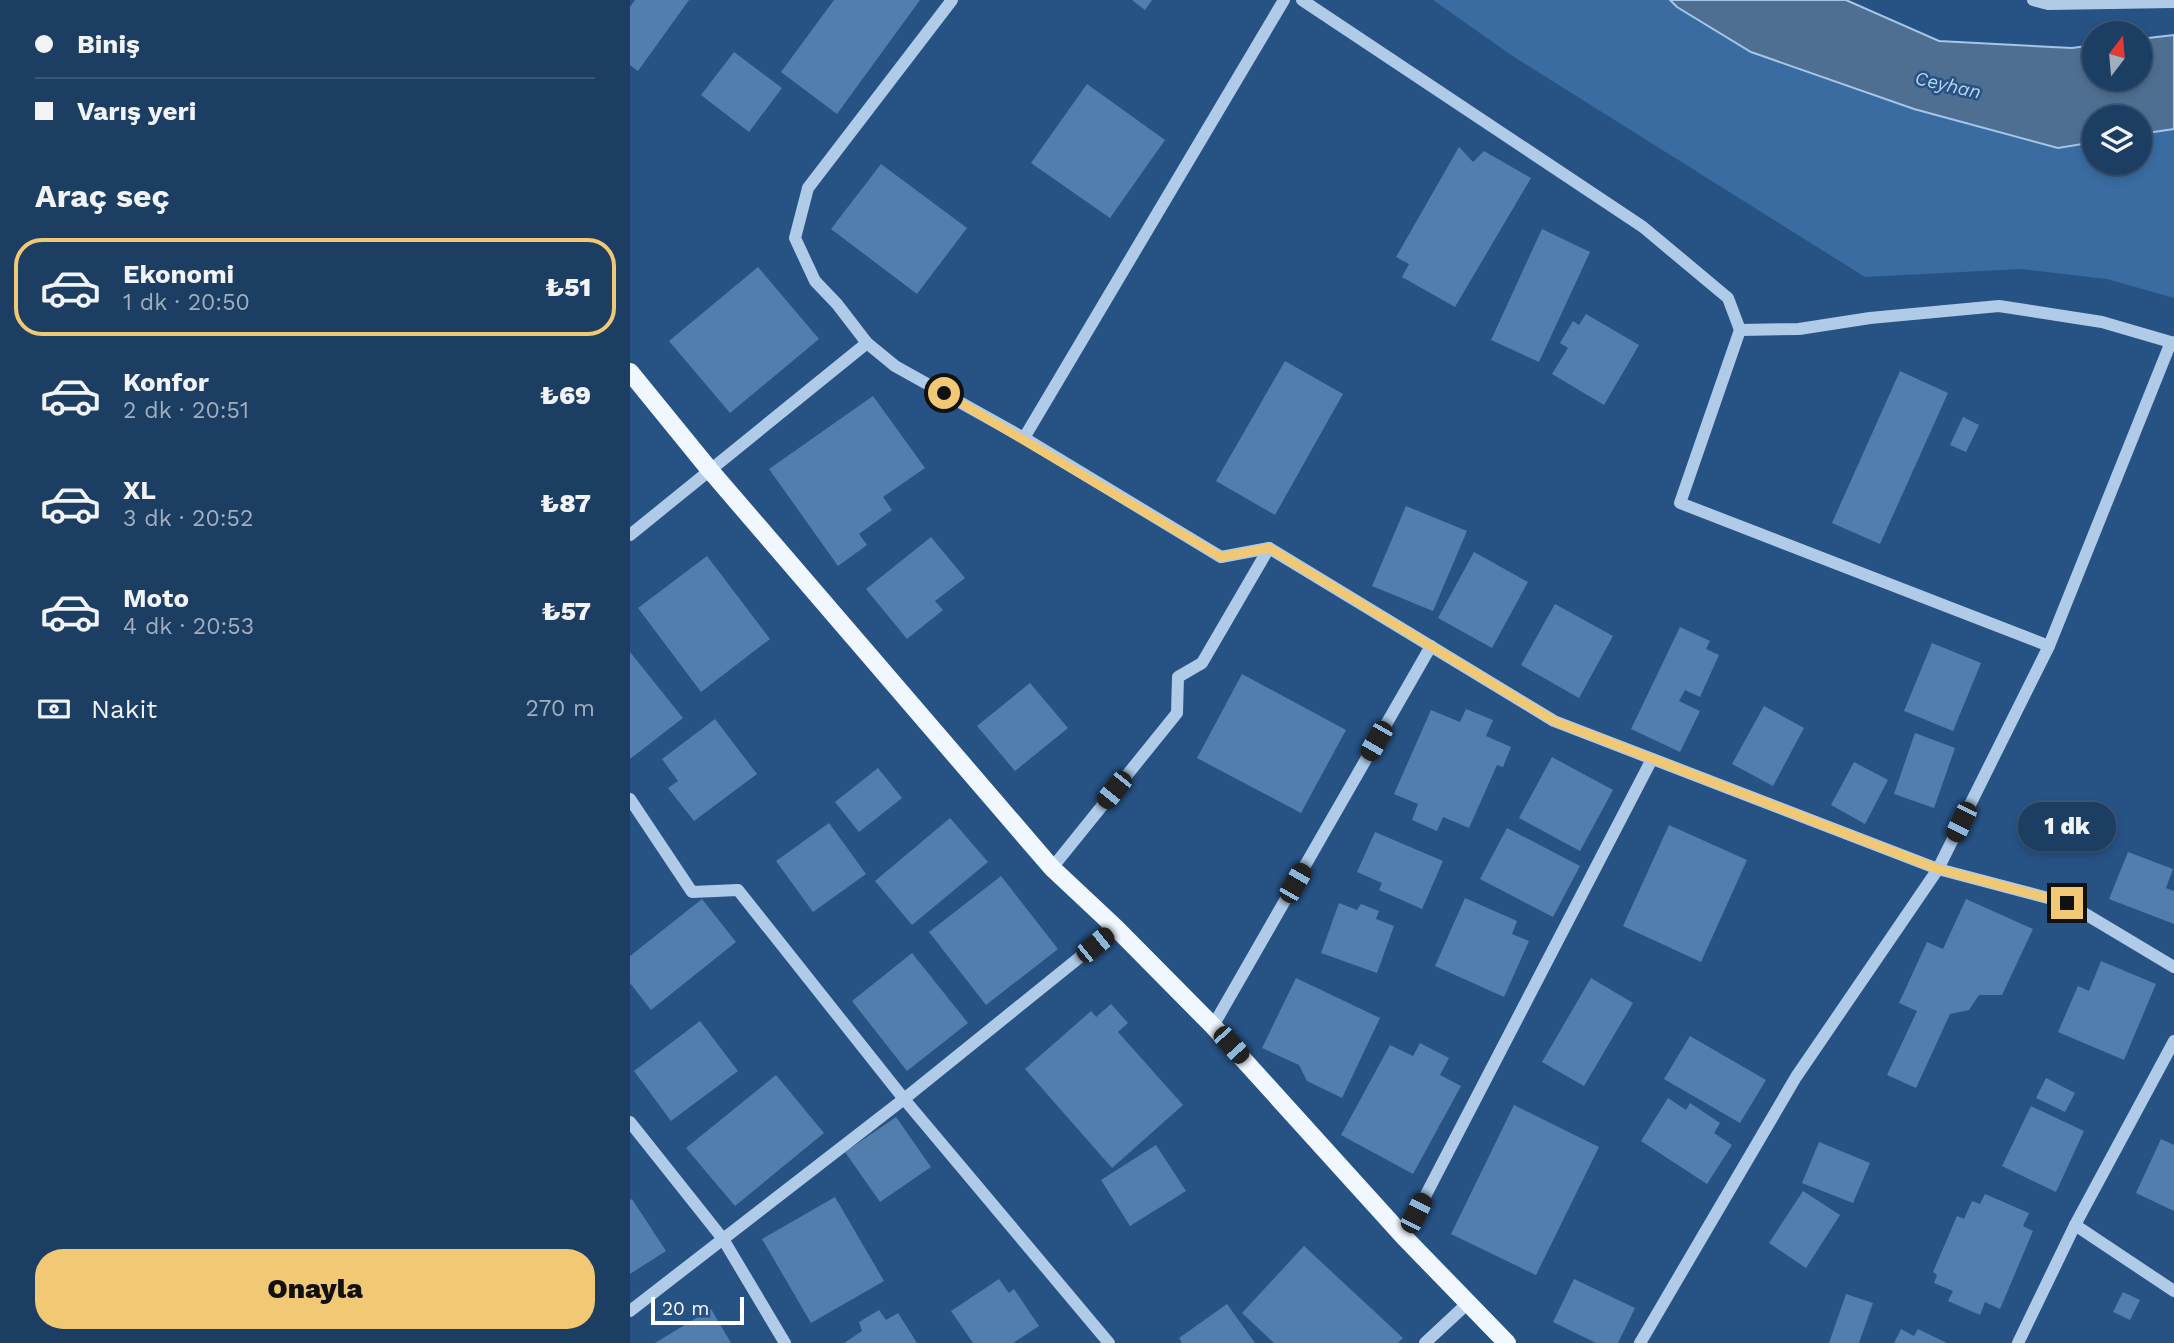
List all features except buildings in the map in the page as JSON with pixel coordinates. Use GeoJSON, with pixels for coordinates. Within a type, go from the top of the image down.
{"type":"FeatureCollection","features":[{"type":"Feature","properties":{"kind":"main road"},"geometry":{"type":"LineString","coordinates":[[630,372],[709,469],[1052,868],[1213,1026],[1404,1237],[1507,1343]]}},
{"type":"Feature","properties":{"kind":"street"},"geometry":{"type":"LineString","coordinates":[[952,0],[808,188],[795,238],[815,281],[867,343],[895,366],[1024,439],[1221,557],[1269,548],[1554,721],[1938,869],[2067,903],[2174,967]]}},
{"type":"Feature","properties":{"kind":"street"},"geometry":{"type":"LineString","coordinates":[[1024,439],[1284,0]]}},
{"type":"Feature","properties":{"kind":"street"},"geometry":{"type":"LineString","coordinates":[[1302,0],[1643,227],[1728,298],[1740,330],[1680,503],[2049,646]]}},
{"type":"Feature","properties":{"kind":"street"},"geometry":{"type":"LineString","coordinates":[[2033,0],[2048,4],[2174,2]]}},
{"type":"Feature","properties":{"kind":"street"},"geometry":{"type":"LineString","coordinates":[[1640,1343],[1796,1077],[1938,869],[2049,646],[2173,342],[2102,322],[1998,306],[1870,318],[1799,329],[1740,330]]}},
{"type":"Feature","properties":{"kind":"street"},"geometry":{"type":"LineString","coordinates":[[630,535],[867,343]]}},
{"type":"Feature","properties":{"kind":"street"},"geometry":{"type":"LineString","coordinates":[[1052,868],[1177,713],[1178,677],[1202,663],[1269,548]]}},
{"type":"Feature","properties":{"kind":"street"},"geometry":{"type":"LineString","coordinates":[[1213,1026],[1431,646]]}},
{"type":"Feature","properties":{"kind":"street"},"geometry":{"type":"LineString","coordinates":[[1404,1237],[1652,759]]}},
{"type":"Feature","properties":{"kind":"street"},"geometry":{"type":"LineString","coordinates":[[630,799],[692,892],[738,890],[904,1100],[1109,1343]]}},
{"type":"Feature","properties":{"kind":"street"},"geometry":{"type":"LineString","coordinates":[[630,1311],[904,1100],[1116,928]]}},
{"type":"Feature","properties":{"kind":"street"},"geometry":{"type":"LineString","coordinates":[[2018,1343],[2076,1225],[2174,1041]]}},
{"type":"Feature","properties":{"kind":"street"},"geometry":{"type":"LineString","coordinates":[[630,1122],[723,1239],[785,1343]]}},
{"type":"Feature","properties":{"kind":"street"},"geometry":{"type":"LineString","coordinates":[[2076,1225],[2174,1291]]}},
{"type":"Feature","properties":{"kind":"street"},"geometry":{"type":"LineString","coordinates":[[1425,1343],[1469,1302]]}},
{"type":"Feature","properties":{"kind":"shaded area"},"geometry":{"type":"Polygon","coordinates":[[[1433,0],[1670,0],[1677,7],[1751,52],[2057,148],[2082,144],[2082,175],[2152,175],[2152,132],[2174,129],[2174,298],[2107,279],[2021,269],[1865,277],[1514,57],[1433,0]]]}},
{"type":"Feature","properties":{"kind":"water","name":"Ceyhan"},"geometry":{"type":"Polygon","coordinates":[[[1670,0],[1846,0],[1939,41],[2082,47],[2082,91],[2152,91],[2152,38],[2174,35],[2174,129],[2152,132],[2152,105],[2082,105],[2082,144],[2058,148],[1914,109],[1751,52],[1677,7],[1670,0]]]}},
{"type":"Feature","properties":{"kind":"route"},"geometry":{"type":"LineString","coordinates":[[944,393],[1221,557],[1269,548],[1554,721],[1938,869],[2067,903]]}}]}
